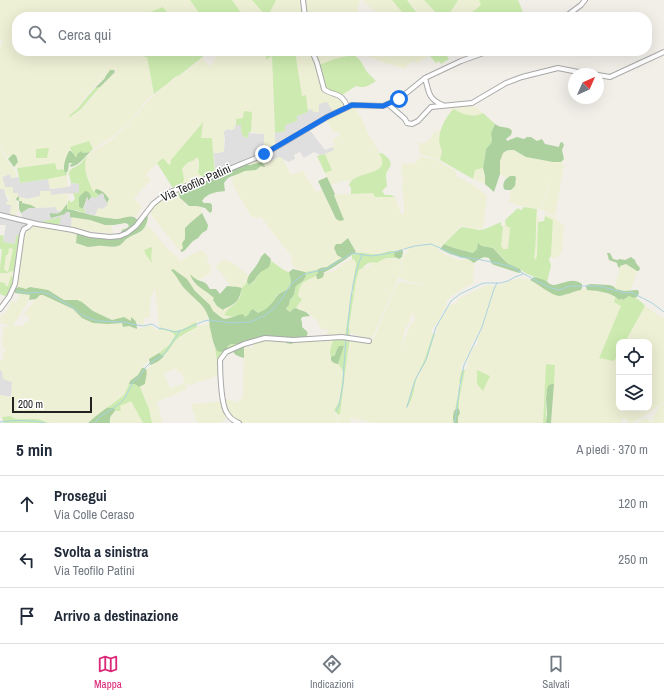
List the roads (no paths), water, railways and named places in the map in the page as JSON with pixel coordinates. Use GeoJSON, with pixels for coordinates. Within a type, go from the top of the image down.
{"type":"FeatureCollection","features":[{"type":"Feature","properties":{"kind":"street"},"geometry":{"type":"LineString","coordinates":[[303,0],[304,12]]}},
{"type":"Feature","properties":{"kind":"street"},"geometry":{"type":"LineString","coordinates":[[572,12],[585,0]]}},
{"type":"Feature","properties":{"kind":"street"},"geometry":{"type":"LineString","coordinates":[[604,76],[610,77],[664,52]]}},
{"type":"Feature","properties":{"kind":"street"},"geometry":{"type":"LineString","coordinates":[[314,56],[324,88],[327,92],[340,96],[349,106],[383,106],[399,99],[425,78],[475,56]]}},
{"type":"Feature","properties":{"kind":"street"},"geometry":{"type":"LineString","coordinates":[[388,104],[407,123],[412,124],[418,121],[431,107],[472,103],[506,83],[522,77],[558,68],[568,70]]}},
{"type":"Feature","properties":{"kind":"street"},"geometry":{"type":"LineString","coordinates":[[425,78],[432,99],[443,106]]}},
{"type":"Feature","properties":{"kind":"street","name":"Via Teofilo Patini"},"geometry":{"type":"LineString","coordinates":[[0,215],[90,235],[110,237],[120,236],[136,226],[153,204],[168,193],[263,155],[327,117],[349,106]]}},
{"type":"Feature","properties":{"kind":"street"},"geometry":{"type":"LineString","coordinates":[[0,310],[9,297],[15,284],[22,234],[24,229],[32,223]]}},
{"type":"Feature","properties":{"kind":"street"},"geometry":{"type":"LineString","coordinates":[[239,423],[227,414],[223,404],[220,360],[226,352],[244,344],[265,338],[294,340],[342,337],[369,341]]}},
{"type":"Feature","properties":{"kind":"waterway"},"geometry":{"type":"LineString","coordinates":[[404,249],[431,244],[460,257],[510,266],[551,288],[559,290],[570,286],[599,286],[625,293],[631,292],[652,303],[664,312]]}},
{"type":"Feature","properties":{"kind":"waterway"},"geometry":{"type":"LineString","coordinates":[[160,328],[176,332],[210,320],[231,323],[250,322],[264,316],[272,310],[281,300],[291,284],[304,274],[326,269],[352,253],[371,256],[403,250]]}},
{"type":"Feature","properties":{"kind":"waterway"},"geometry":{"type":"LineString","coordinates":[[347,335],[353,283],[362,255]]}},
{"type":"Feature","properties":{"kind":"waterway"},"geometry":{"type":"LineString","coordinates":[[407,407],[415,380],[426,360],[436,327],[451,301],[460,294],[481,284],[500,283],[523,274]]}},
{"type":"Feature","properties":{"kind":"waterway"},"geometry":{"type":"LineString","coordinates":[[455,422],[464,365],[482,327],[497,283]]}},
{"type":"Feature","properties":{"kind":"waterway"},"geometry":{"type":"LineString","coordinates":[[17,291],[26,293],[42,292],[49,294],[71,306],[82,315],[97,321],[124,322],[143,326],[152,324],[160,329]]}},
{"type":"Feature","properties":{"kind":"waterway"},"geometry":{"type":"LineString","coordinates":[[95,423],[100,417],[125,398],[133,382],[149,364],[165,353],[180,331]]}},
{"type":"Feature","properties":{"kind":"waterway"},"geometry":{"type":"LineString","coordinates":[[336,411],[339,405],[343,384],[346,339]]}},
{"type":"Feature","properties":{"kind":"waterway"},"geometry":{"type":"LineString","coordinates":[[0,422],[34,421],[45,423]]}}]}
